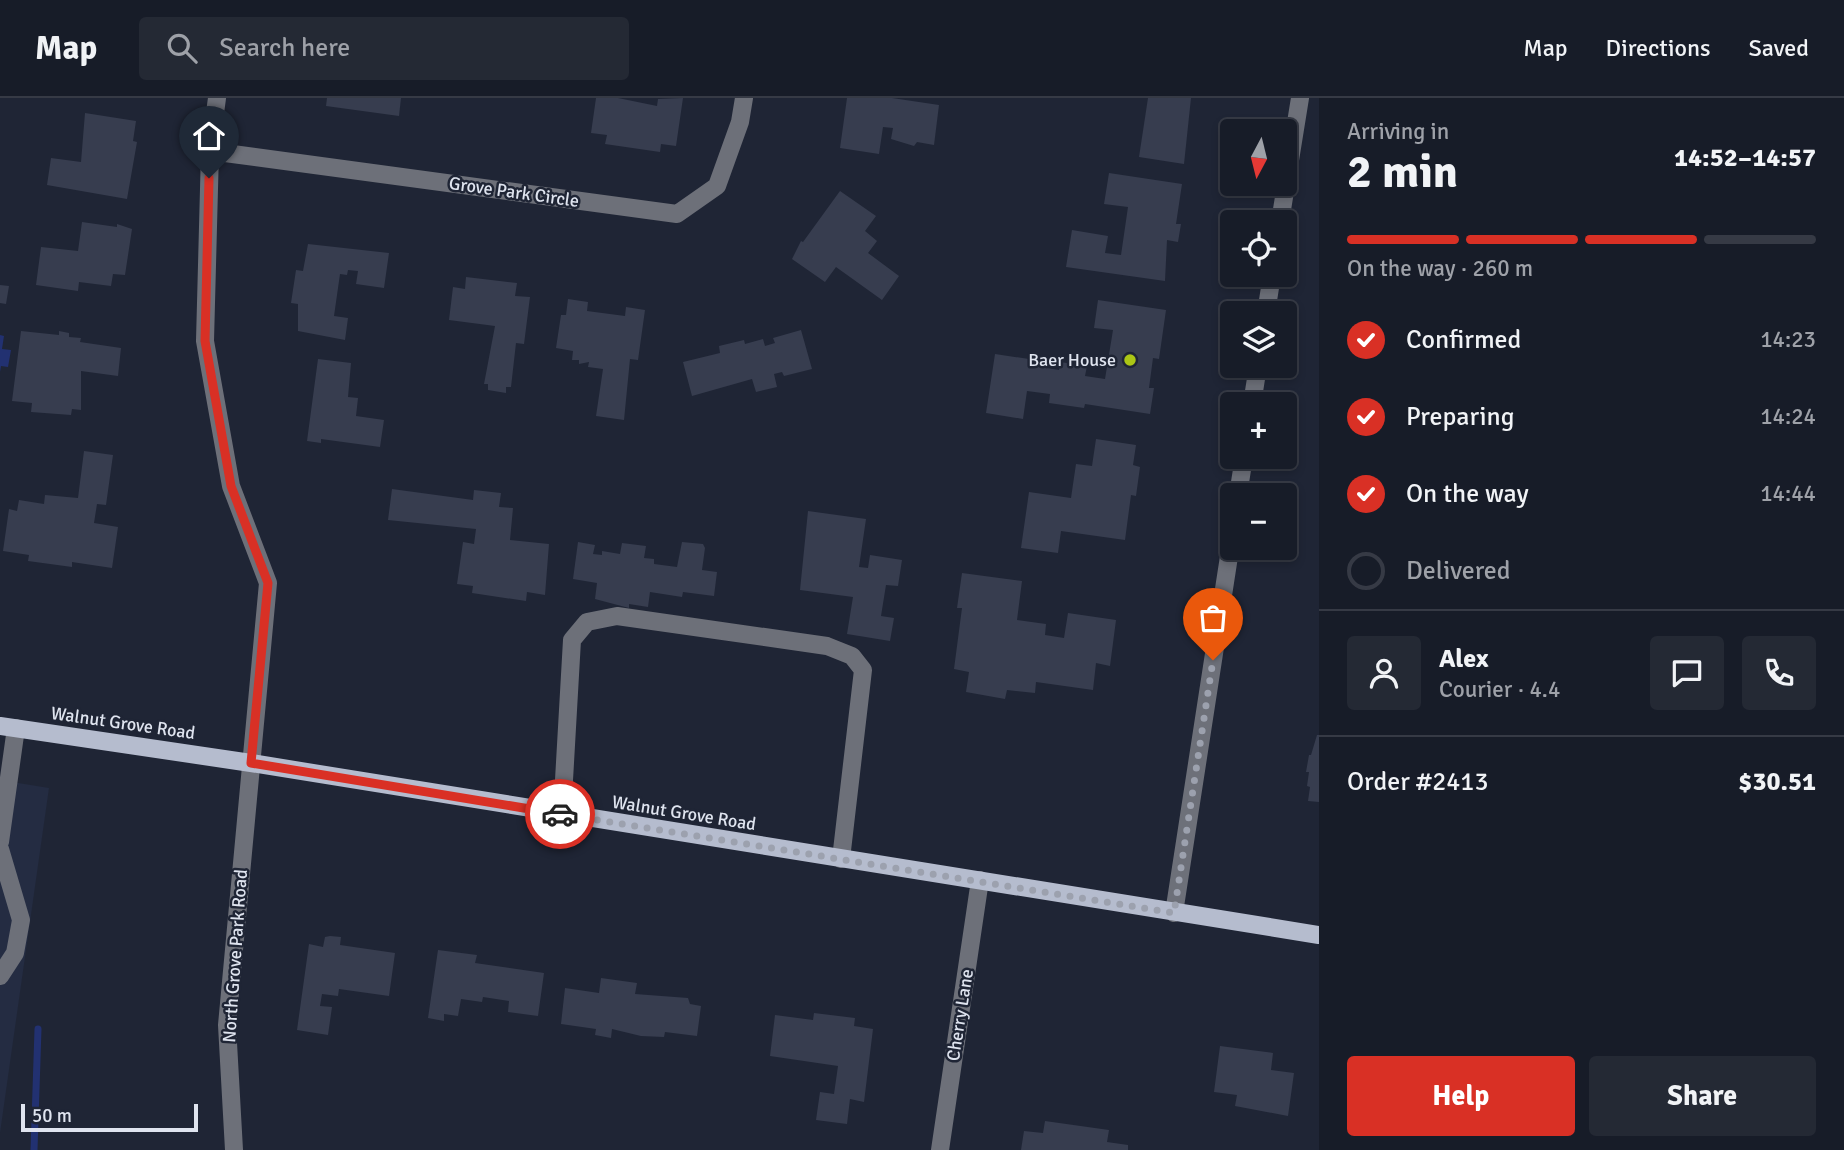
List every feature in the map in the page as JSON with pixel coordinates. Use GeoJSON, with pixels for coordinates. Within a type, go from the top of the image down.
{"type":"FeatureCollection","features":[{"type":"Feature","properties":{"kind":"main road","name":"Walnut Grove Road"},"geometry":{"type":"LineString","coordinates":[[8,727],[251,763],[1319,935]]}},
{"type":"Feature","properties":{"kind":"street","name":"North Grove Park Road"},"geometry":{"type":"LineString","coordinates":[[217,98],[210,151],[205,341],[231,486],[268,583],[228,1025],[234,1150]]}},
{"type":"Feature","properties":{"kind":"street","name":"Grove Park Circle"},"geometry":{"type":"LineString","coordinates":[[210,151],[677,214],[718,186],[740,122],[744,98]]}},
{"type":"Feature","properties":{"kind":"street"},"geometry":{"type":"LineString","coordinates":[[1282,210],[1300,98]]}},
{"type":"Feature","properties":{"kind":"street"},"geometry":{"type":"LineString","coordinates":[[1174,913],[1228,560]]}},
{"type":"Feature","properties":{"kind":"street"},"geometry":{"type":"LineString","coordinates":[[562,815],[572,640],[587,622],[617,616],[827,646],[852,656],[863,670],[841,859]]}},
{"type":"Feature","properties":{"kind":"street"},"geometry":{"type":"LineString","coordinates":[[0,842],[8,727]]}},
{"type":"Feature","properties":{"kind":"street"},"geometry":{"type":"LineString","coordinates":[[0,849],[20,920],[15,953],[0,976]]}},
{"type":"Feature","properties":{"kind":"street","name":"Cherry Lane"},"geometry":{"type":"LineString","coordinates":[[940,1150],[980,880]]}},
{"type":"Feature","properties":{"kind":"shaded area"},"geometry":{"type":"Polygon","coordinates":[[[0,780],[49,788],[0,1133],[0,780]]]}},
{"type":"Feature","properties":{"kind":"water"},"geometry":{"type":"Polygon","coordinates":[[[0,335],[4,336],[2,349],[11,350],[8,367],[1,366],[0,372],[0,335]]]}},
{"type":"Feature","properties":{"kind":"building"},"geometry":{"type":"Polygon","coordinates":[[[327,98],[401,98],[399,116],[326,106],[327,98]]]}},
{"type":"Feature","properties":{"kind":"building"},"geometry":{"type":"Polygon","coordinates":[[[596,98],[618,98],[657,106],[658,99],[683,98],[676,146],[661,144],[660,152],[605,144],[607,135],[591,133],[596,98]]]}},
{"type":"Feature","properties":{"kind":"building"},"geometry":{"type":"Polygon","coordinates":[[[847,98],[892,98],[939,105],[934,145],[917,142],[914,146],[891,139],[893,128],[883,127],[879,154],[840,148],[847,98]]]}},
{"type":"Feature","properties":{"kind":"building"},"geometry":{"type":"Polygon","coordinates":[[[1148,98],[1191,98],[1184,164],[1139,157],[1148,98]]]}},
{"type":"Feature","properties":{"kind":"building"},"geometry":{"type":"Polygon","coordinates":[[[85,113],[136,121],[133,141],[137,142],[127,199],[47,185],[51,158],[81,162],[85,113]]]}},
{"type":"Feature","properties":{"kind":"building"},"geometry":{"type":"Polygon","coordinates":[[[1109,173],[1182,184],[1176,224],[1181,224],[1178,242],[1167,240],[1165,281],[1066,267],[1072,230],[1108,236],[1105,253],[1121,255],[1128,207],[1104,204],[1109,173]]]}},
{"type":"Feature","properties":{"kind":"building"},"geometry":{"type":"Polygon","coordinates":[[[840,191],[876,216],[865,231],[877,241],[868,253],[899,276],[882,300],[836,267],[825,282],[792,259],[801,241],[803,242],[840,191]]]}},
{"type":"Feature","properties":{"kind":"building"},"geometry":{"type":"Polygon","coordinates":[[[82,222],[117,227],[117,224],[132,229],[125,275],[113,274],[111,286],[79,282],[78,291],[36,285],[41,247],[78,251],[82,222]]]}},
{"type":"Feature","properties":{"kind":"building"},"geometry":{"type":"Polygon","coordinates":[[[308,244],[389,253],[384,288],[356,284],[358,271],[348,270],[347,275],[340,274],[334,316],[348,318],[345,340],[298,331],[298,304],[291,303],[296,270],[303,271],[308,244]]]}},
{"type":"Feature","properties":{"kind":"building"},"geometry":{"type":"Polygon","coordinates":[[[466,277],[517,283],[515,296],[530,297],[524,344],[516,343],[511,387],[506,387],[506,393],[488,390],[488,384],[484,384],[495,326],[449,320],[453,287],[465,289],[466,277]]]}},
{"type":"Feature","properties":{"kind":"building"},"geometry":{"type":"Polygon","coordinates":[[[0,285],[9,286],[6,304],[0,303],[0,285]]]}},
{"type":"Feature","properties":{"kind":"building"},"geometry":{"type":"Polygon","coordinates":[[[568,299],[588,302],[587,311],[625,316],[626,307],[645,310],[638,360],[630,359],[624,420],[596,416],[603,369],[588,367],[589,362],[579,364],[579,360],[572,360],[573,351],[556,348],[561,315],[566,315],[568,299]]]}},
{"type":"Feature","properties":{"kind":"building","name":"Baer House"},"geometry":{"type":"Polygon","coordinates":[[[1098,300],[1166,310],[1159,359],[1153,358],[1149,388],[1154,388],[1150,414],[1085,404],[1084,408],[1049,403],[1050,394],[1027,391],[1023,419],[986,413],[995,354],[1029,359],[1028,365],[1059,370],[1060,362],[1087,366],[1085,376],[1105,379],[1113,330],[1094,328],[1098,300]]]}},
{"type":"Feature","properties":{"kind":"building"},"geometry":{"type":"Polygon","coordinates":[[[801,330],[812,369],[784,376],[782,372],[774,374],[777,387],[756,392],[752,379],[692,396],[683,362],[720,353],[719,346],[744,340],[745,344],[763,339],[765,346],[775,343],[773,338],[801,330]]]}},
{"type":"Feature","properties":{"kind":"building"},"geometry":{"type":"Polygon","coordinates":[[[21,331],[59,335],[59,331],[69,333],[69,337],[81,338],[80,342],[121,348],[118,376],[81,371],[81,410],[72,409],[71,415],[31,412],[32,403],[12,401],[21,331]]]}},
{"type":"Feature","properties":{"kind":"building"},"geometry":{"type":"Polygon","coordinates":[[[318,359],[351,363],[348,397],[358,398],[356,416],[384,420],[380,447],[321,439],[321,443],[307,441],[318,359]]]}},
{"type":"Feature","properties":{"kind":"building"},"geometry":{"type":"Polygon","coordinates":[[[1096,439],[1136,445],[1133,465],[1140,467],[1136,496],[1131,495],[1125,540],[1061,531],[1058,553],[1021,548],[1029,492],[1071,498],[1076,464],[1092,466],[1096,439]]]}},
{"type":"Feature","properties":{"kind":"building"},"geometry":{"type":"Polygon","coordinates":[[[84,451],[113,455],[106,505],[97,504],[94,523],[118,527],[112,568],[72,562],[72,567],[28,561],[29,555],[3,551],[9,509],[17,511],[19,500],[44,504],[45,495],[78,498],[84,451]]]}},
{"type":"Feature","properties":{"kind":"building"},"geometry":{"type":"Polygon","coordinates":[[[392,489],[473,500],[474,490],[501,493],[499,507],[513,508],[510,540],[549,544],[545,595],[527,592],[526,601],[472,593],[473,586],[457,584],[463,542],[474,544],[476,529],[388,520],[392,489]]]}},
{"type":"Feature","properties":{"kind":"building"},"geometry":{"type":"Polygon","coordinates":[[[808,511],[866,519],[859,567],[868,568],[870,555],[902,560],[898,586],[886,585],[881,616],[894,618],[890,641],[847,634],[853,597],[800,590],[808,511]]]}},
{"type":"Feature","properties":{"kind":"building"},"geometry":{"type":"Polygon","coordinates":[[[578,542],[595,545],[593,554],[602,555],[602,551],[620,554],[622,543],[646,546],[644,558],[654,559],[654,564],[677,567],[682,542],[703,544],[705,548],[702,570],[717,572],[714,596],[683,592],[682,597],[650,592],[648,607],[629,604],[629,608],[595,599],[597,583],[573,579],[578,542]]]}},
{"type":"Feature","properties":{"kind":"building"},"geometry":{"type":"Polygon","coordinates":[[[962,573],[1022,581],[1017,620],[1046,624],[1045,635],[1064,638],[1068,613],[1116,620],[1110,666],[1096,663],[1093,690],[1036,682],[1035,693],[1007,690],[1005,699],[966,692],[969,672],[954,669],[962,608],[957,608],[962,573]]]}},
{"type":"Feature","properties":{"kind":"building"},"geometry":{"type":"Polygon","coordinates":[[[1317,735],[1319,802],[1308,801],[1309,772],[1306,772],[1317,735]]]}},
{"type":"Feature","properties":{"kind":"building"},"geometry":{"type":"Polygon","coordinates":[[[325,937],[341,937],[340,945],[395,953],[389,996],[339,989],[338,996],[322,994],[320,1006],[332,1007],[328,1035],[297,1030],[309,944],[323,947],[325,937]]]}},
{"type":"Feature","properties":{"kind":"building"},"geometry":{"type":"Polygon","coordinates":[[[438,950],[477,955],[475,963],[544,973],[538,1016],[508,1012],[509,1001],[483,997],[482,1002],[461,999],[458,1016],[444,1014],[444,1021],[428,1018],[438,950]]]}},
{"type":"Feature","properties":{"kind":"building"},"geometry":{"type":"Polygon","coordinates":[[[601,978],[637,983],[635,994],[688,998],[690,1004],[701,1006],[697,1036],[665,1032],[664,1037],[641,1036],[612,1029],[611,1038],[595,1035],[596,1029],[561,1024],[565,988],[599,993],[601,978]]]}},
{"type":"Feature","properties":{"kind":"building"},"geometry":{"type":"Polygon","coordinates":[[[814,1013],[855,1018],[854,1026],[873,1029],[864,1102],[850,1099],[847,1124],[816,1120],[820,1092],[834,1094],[838,1066],[770,1056],[775,1015],[813,1020],[814,1013]]]}},
{"type":"Feature","properties":{"kind":"building"},"geometry":{"type":"Polygon","coordinates":[[[1220,1046],[1273,1053],[1271,1070],[1294,1073],[1288,1116],[1235,1106],[1237,1095],[1214,1092],[1220,1046]]]}},
{"type":"Feature","properties":{"kind":"building"},"geometry":{"type":"Polygon","coordinates":[[[1045,1121],[1109,1130],[1107,1142],[1128,1145],[1128,1150],[1021,1150],[1024,1131],[1043,1133],[1045,1121]]]}},
{"type":"Feature","properties":{"kind":"waterway"},"geometry":{"type":"LineString","coordinates":[[34,1150],[38,1029]]}},
{"type":"Feature","properties":{"kind":"way so far"},"geometry":{"type":"LineString","coordinates":[[560,814],[1174,913],[1213,660]]}},
{"type":"Feature","properties":{"kind":"place","name":"Baer House"},"geometry":{"type":"Point","coordinates":[1130,360]}},
{"type":"Feature","properties":{"kind":"route"},"geometry":{"type":"LineString","coordinates":[[209,178],[205,341],[231,486],[268,583],[251,763],[560,814]]}}]}
